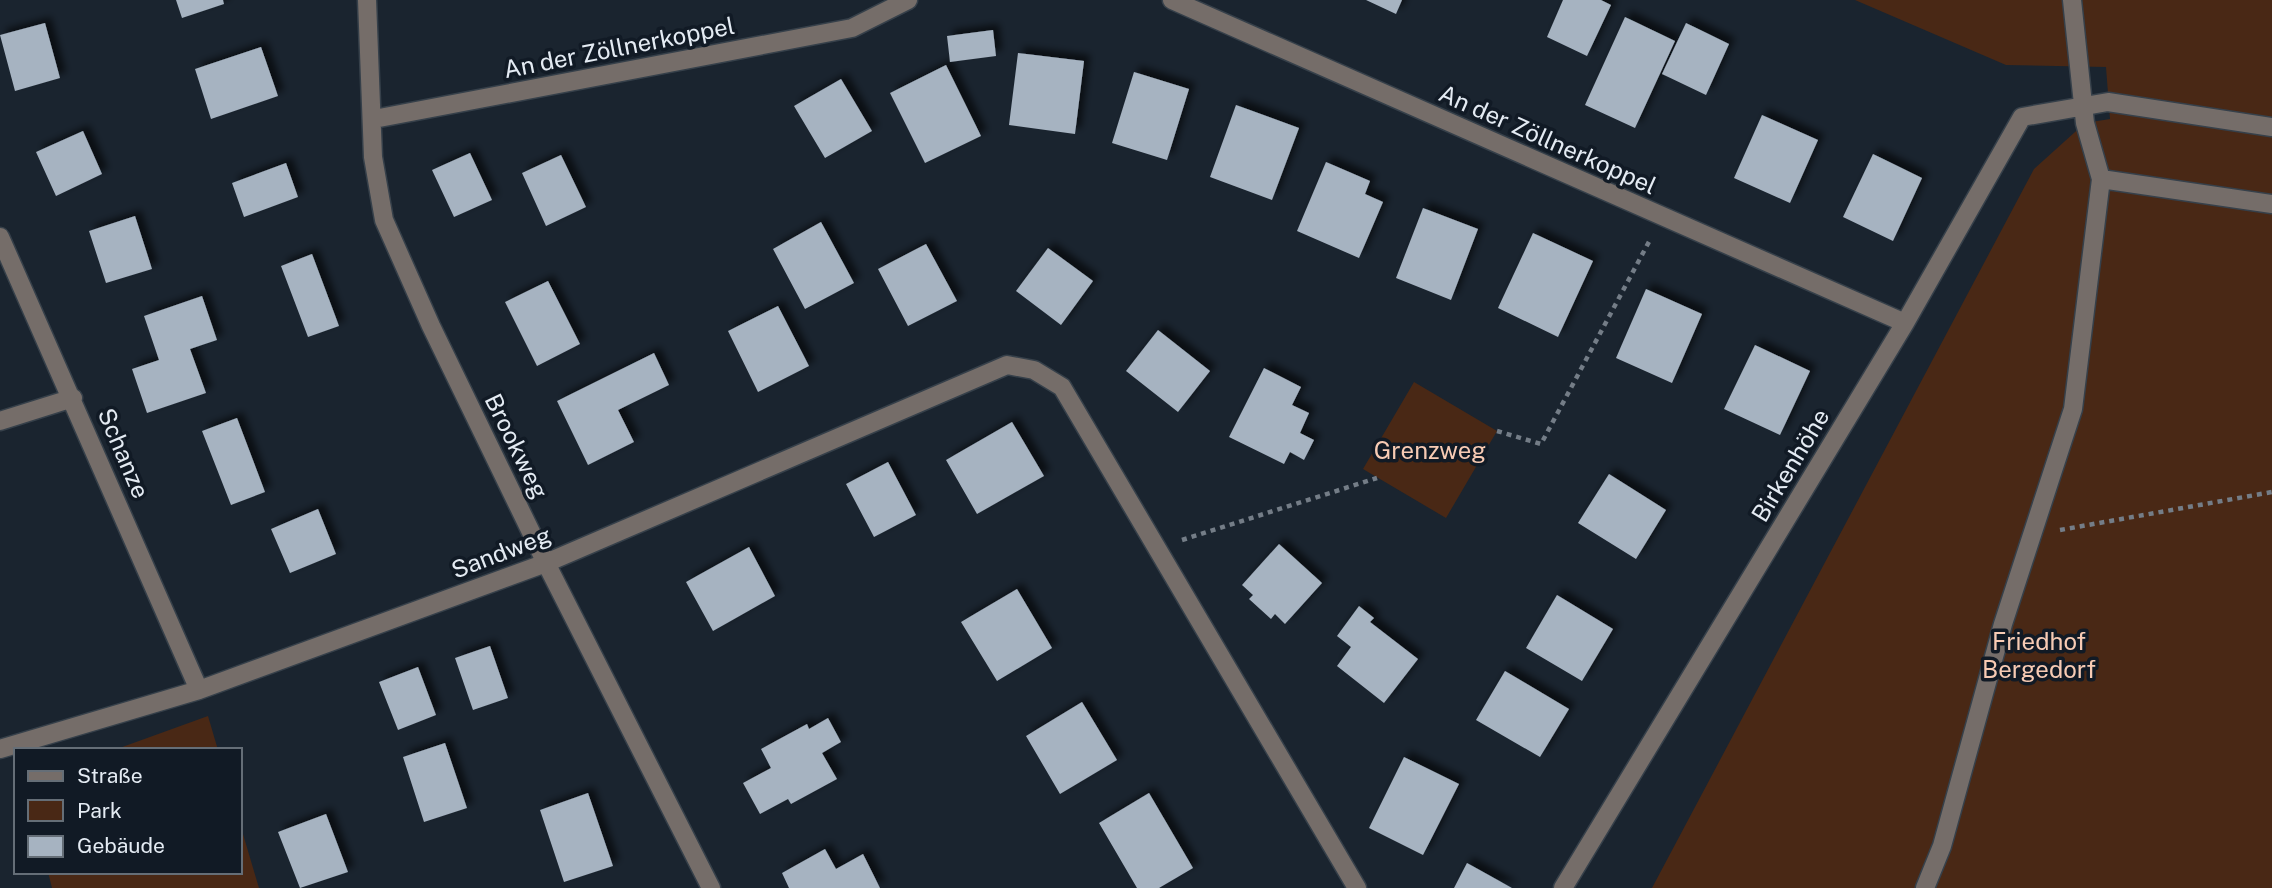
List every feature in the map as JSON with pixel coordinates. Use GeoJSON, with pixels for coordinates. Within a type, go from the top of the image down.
{"type":"FeatureCollection","features":[{"type":"Feature","properties":{"kind":"street","name":"Brookweg"},"geometry":{"type":"LineString","coordinates":[[367,0],[374,119],[373,157],[384,220],[430,326],[546,563],[711,888]]}},
{"type":"Feature","properties":{"kind":"street","name":"An der Zöllnerkoppel"},"geometry":{"type":"LineString","coordinates":[[374,119],[852,28],[888,5],[908,0]]}},
{"type":"Feature","properties":{"kind":"street","name":"An der Zöllnerkoppel"},"geometry":{"type":"LineString","coordinates":[[1172,0],[1905,323]]}},
{"type":"Feature","properties":{"kind":"street"},"geometry":{"type":"LineString","coordinates":[[1925,888],[1942,846],[2003,624],[2073,409],[2101,179],[2082,104],[2072,0]]}},
{"type":"Feature","properties":{"kind":"street","name":"Birkenhöhe"},"geometry":{"type":"LineString","coordinates":[[1563,888],[1905,323],[2022,117],[2082,104],[2108,102],[2272,127]]}},
{"type":"Feature","properties":{"kind":"street"},"geometry":{"type":"LineString","coordinates":[[2101,179],[2272,204]]}},
{"type":"Feature","properties":{"kind":"street","name":"Schanze"},"geometry":{"type":"LineString","coordinates":[[0,237],[200,690]]}},
{"type":"Feature","properties":{"kind":"street","name":"Sandweg"},"geometry":{"type":"LineString","coordinates":[[0,749],[200,690],[546,563],[1007,365],[1034,370],[1062,387],[1154,549]]}},
{"type":"Feature","properties":{"kind":"street"},"geometry":{"type":"LineString","coordinates":[[0,421],[73,398]]}},
{"type":"Feature","properties":{"kind":"street"},"geometry":{"type":"LineString","coordinates":[[1154,549],[1357,888]]}},
{"type":"Feature","properties":{"kind":"path"},"geometry":{"type":"LineString","coordinates":[[1497,431],[1541,444],[1663,216]]}},
{"type":"Feature","properties":{"kind":"path"},"geometry":{"type":"LineString","coordinates":[[1154,549],[1377,478]]}},
{"type":"Feature","properties":{"kind":"path"},"geometry":{"type":"LineString","coordinates":[[2032,536],[2272,492]]}},
{"type":"Feature","properties":{"kind":"green space","name":"Friedhof Bergedorf"},"geometry":{"type":"Polygon","coordinates":[[[1855,0],[2272,0],[2272,888],[1652,888],[2034,169],[2085,123],[2110,119],[2106,67],[2006,65],[1855,0]]]}},
{"type":"Feature","properties":{"kind":"green space","name":"Grenzweg"},"geometry":{"type":"Polygon","coordinates":[[[1414,382],[1497,431],[1446,518],[1363,469],[1414,382]]]}},
{"type":"Feature","properties":{"kind":"green space"},"geometry":{"type":"Polygon","coordinates":[[[208,716],[217,748],[120,748],[208,716]]]}},
{"type":"Feature","properties":{"kind":"green space"},"geometry":{"type":"Polygon","coordinates":[[[242,831],[259,888],[52,888],[48,874],[242,874],[242,831]]]}},
{"type":"Feature","properties":{"kind":"building"},"geometry":{"type":"Polygon","coordinates":[[[176,0],[223,0],[224,4],[182,18],[176,0]]]}},
{"type":"Feature","properties":{"kind":"building"},"geometry":{"type":"Polygon","coordinates":[[[1366,0],[1402,0],[1396,14],[1366,0]]]}},
{"type":"Feature","properties":{"kind":"building"},"geometry":{"type":"Polygon","coordinates":[[[1563,0],[1601,0],[1611,5],[1587,56],[1547,37],[1563,0]]]}},
{"type":"Feature","properties":{"kind":"building"},"geometry":{"type":"Polygon","coordinates":[[[1625,17],[1675,41],[1635,128],[1585,105],[1625,17]]]}},
{"type":"Feature","properties":{"kind":"building"},"geometry":{"type":"Polygon","coordinates":[[[45,23],[60,78],[15,91],[0,35],[45,23]]]}},
{"type":"Feature","properties":{"kind":"building"},"geometry":{"type":"Polygon","coordinates":[[[1686,23],[1729,44],[1706,95],[1662,74],[1686,23]]]}},
{"type":"Feature","properties":{"kind":"building"},"geometry":{"type":"Polygon","coordinates":[[[993,30],[996,56],[950,62],[947,36],[993,30]]]}},
{"type":"Feature","properties":{"kind":"building"},"geometry":{"type":"Polygon","coordinates":[[[261,47],[278,96],[211,119],[195,69],[261,47]]]}},
{"type":"Feature","properties":{"kind":"building"},"geometry":{"type":"Polygon","coordinates":[[[1018,53],[1084,61],[1075,134],[1009,125],[1018,53]]]}},
{"type":"Feature","properties":{"kind":"building"},"geometry":{"type":"Polygon","coordinates":[[[946,65],[981,136],[925,163],[890,93],[946,65]]]}},
{"type":"Feature","properties":{"kind":"building"},"geometry":{"type":"Polygon","coordinates":[[[1134,72],[1189,89],[1167,160],[1112,143],[1134,72]]]}},
{"type":"Feature","properties":{"kind":"building"},"geometry":{"type":"Polygon","coordinates":[[[841,79],[872,131],[825,158],[794,106],[841,79]]]}},
{"type":"Feature","properties":{"kind":"building"},"geometry":{"type":"Polygon","coordinates":[[[1236,105],[1299,128],[1272,200],[1210,177],[1236,105]]]}},
{"type":"Feature","properties":{"kind":"building"},"geometry":{"type":"Polygon","coordinates":[[[1762,115],[1818,140],[1790,203],[1734,178],[1762,115]]]}},
{"type":"Feature","properties":{"kind":"building"},"geometry":{"type":"Polygon","coordinates":[[[83,131],[102,174],[56,196],[36,152],[83,131]]]}},
{"type":"Feature","properties":{"kind":"building"},"geometry":{"type":"Polygon","coordinates":[[[470,153],[492,200],[454,217],[432,170],[470,153]]]}},
{"type":"Feature","properties":{"kind":"building"},"geometry":{"type":"Polygon","coordinates":[[[1873,154],[1922,178],[1893,241],[1843,217],[1873,154]]]}},
{"type":"Feature","properties":{"kind":"building"},"geometry":{"type":"Polygon","coordinates":[[[561,155],[586,207],[546,226],[522,173],[561,155]]]}},
{"type":"Feature","properties":{"kind":"building"},"geometry":{"type":"Polygon","coordinates":[[[1326,162],[1370,181],[1365,194],[1383,202],[1359,258],[1297,231],[1326,162]]]}},
{"type":"Feature","properties":{"kind":"building"},"geometry":{"type":"Polygon","coordinates":[[[286,163],[298,197],[244,217],[232,183],[286,163]]]}},
{"type":"Feature","properties":{"kind":"building"},"geometry":{"type":"Polygon","coordinates":[[[1423,208],[1478,229],[1451,300],[1396,278],[1423,208]]]}},
{"type":"Feature","properties":{"kind":"building"},"geometry":{"type":"Polygon","coordinates":[[[135,216],[152,269],[106,283],[89,231],[135,216]]]}},
{"type":"Feature","properties":{"kind":"building"},"geometry":{"type":"Polygon","coordinates":[[[821,222],[854,283],[805,309],[773,249],[821,222]]]}},
{"type":"Feature","properties":{"kind":"building"},"geometry":{"type":"Polygon","coordinates":[[[1533,233],[1593,261],[1558,337],[1498,308],[1533,233]]]}},
{"type":"Feature","properties":{"kind":"building"},"geometry":{"type":"Polygon","coordinates":[[[926,244],[957,301],[908,326],[878,269],[926,244]]]}},
{"type":"Feature","properties":{"kind":"building"},"geometry":{"type":"Polygon","coordinates":[[[1048,248],[1093,281],[1061,325],[1016,291],[1048,248]]]}},
{"type":"Feature","properties":{"kind":"building"},"geometry":{"type":"Polygon","coordinates":[[[312,254],[339,326],[308,337],[281,266],[312,254]]]}},
{"type":"Feature","properties":{"kind":"building"},"geometry":{"type":"Polygon","coordinates":[[[548,281],[580,344],[537,366],[505,302],[548,281]]]}},
{"type":"Feature","properties":{"kind":"building"},"geometry":{"type":"Polygon","coordinates":[[[1646,289],[1702,314],[1672,383],[1616,358],[1646,289]]]}},
{"type":"Feature","properties":{"kind":"building"},"geometry":{"type":"Polygon","coordinates":[[[202,296],[217,340],[190,349],[206,393],[147,413],[132,369],[159,360],[144,316],[202,296]]]}},
{"type":"Feature","properties":{"kind":"building"},"geometry":{"type":"Polygon","coordinates":[[[778,306],[809,366],[758,392],[728,331],[778,306]]]}},
{"type":"Feature","properties":{"kind":"building"},"geometry":{"type":"Polygon","coordinates":[[[1158,330],[1210,371],[1178,412],[1126,371],[1158,330]]]}},
{"type":"Feature","properties":{"kind":"building"},"geometry":{"type":"Polygon","coordinates":[[[1755,345],[1810,371],[1780,435],[1724,409],[1755,345]]]}},
{"type":"Feature","properties":{"kind":"building"},"geometry":{"type":"Polygon","coordinates":[[[654,353],[669,385],[618,410],[634,442],[588,465],[557,401],[654,353]]]}},
{"type":"Feature","properties":{"kind":"building"},"geometry":{"type":"Polygon","coordinates":[[[1264,368],[1301,387],[1292,405],[1309,413],[1300,433],[1314,440],[1304,460],[1290,452],[1284,464],[1229,437],[1264,368]]]}},
{"type":"Feature","properties":{"kind":"building"},"geometry":{"type":"Polygon","coordinates":[[[237,418],[265,492],[231,505],[202,431],[237,418]]]}},
{"type":"Feature","properties":{"kind":"building"},"geometry":{"type":"Polygon","coordinates":[[[1012,422],[1044,476],[977,514],[946,460],[1012,422]]]}},
{"type":"Feature","properties":{"kind":"building"},"geometry":{"type":"Polygon","coordinates":[[[888,462],[916,515],[874,537],[846,484],[888,462]]]}},
{"type":"Feature","properties":{"kind":"building"},"geometry":{"type":"Polygon","coordinates":[[[1609,474],[1666,510],[1636,559],[1578,523],[1609,474]]]}},
{"type":"Feature","properties":{"kind":"building"},"geometry":{"type":"Polygon","coordinates":[[[318,509],[336,554],[290,573],[271,529],[318,509]]]}},
{"type":"Feature","properties":{"kind":"building"},"geometry":{"type":"Polygon","coordinates":[[[1279,544],[1322,583],[1285,624],[1275,614],[1271,619],[1249,599],[1253,595],[1242,585],[1279,544]]]}},
{"type":"Feature","properties":{"kind":"building"},"geometry":{"type":"Polygon","coordinates":[[[749,547],[775,596],[713,631],[686,582],[749,547]]]}},
{"type":"Feature","properties":{"kind":"building"},"geometry":{"type":"Polygon","coordinates":[[[1017,589],[1052,648],[997,681],[961,622],[1017,589]]]}},
{"type":"Feature","properties":{"kind":"building"},"geometry":{"type":"Polygon","coordinates":[[[1557,595],[1613,629],[1582,681],[1526,648],[1557,595]]]}},
{"type":"Feature","properties":{"kind":"building"},"geometry":{"type":"Polygon","coordinates":[[[1359,606],[1374,618],[1370,622],[1418,659],[1384,703],[1337,666],[1351,647],[1337,636],[1359,606]]]}},
{"type":"Feature","properties":{"kind":"building"},"geometry":{"type":"Polygon","coordinates":[[[490,646],[508,698],[473,710],[455,658],[490,646]]]}},
{"type":"Feature","properties":{"kind":"building"},"geometry":{"type":"Polygon","coordinates":[[[418,667],[436,715],[398,730],[379,682],[418,667]]]}},
{"type":"Feature","properties":{"kind":"building"},"geometry":{"type":"Polygon","coordinates":[[[1505,671],[1569,709],[1540,757],[1476,720],[1505,671]]]}},
{"type":"Feature","properties":{"kind":"building"},"geometry":{"type":"Polygon","coordinates":[[[1082,702],[1117,760],[1060,794],[1026,736],[1082,702]]]}},
{"type":"Feature","properties":{"kind":"building"},"geometry":{"type":"Polygon","coordinates":[[[828,718],[841,742],[822,753],[837,779],[791,804],[788,799],[760,814],[743,783],[771,768],[761,749],[807,724],[809,729],[828,718]]]}},
{"type":"Feature","properties":{"kind":"building"},"geometry":{"type":"Polygon","coordinates":[[[445,743],[467,808],[424,822],[403,757],[445,743]]]}},
{"type":"Feature","properties":{"kind":"building"},"geometry":{"type":"Polygon","coordinates":[[[1404,757],[1459,784],[1423,855],[1369,828],[1404,757]]]}},
{"type":"Feature","properties":{"kind":"building"},"geometry":{"type":"Polygon","coordinates":[[[588,793],[613,866],[564,882],[540,810],[588,793]]]}},
{"type":"Feature","properties":{"kind":"building"},"geometry":{"type":"Polygon","coordinates":[[[1149,793],[1193,868],[1159,888],[1137,888],[1099,823],[1149,793]]]}},
{"type":"Feature","properties":{"kind":"building"},"geometry":{"type":"Polygon","coordinates":[[[326,814],[348,872],[300,888],[278,832],[326,814]]]}},
{"type":"Feature","properties":{"kind":"building"},"geometry":{"type":"Polygon","coordinates":[[[825,849],[836,869],[863,854],[880,888],[789,888],[782,873],[825,849]]]}},
{"type":"Feature","properties":{"kind":"building"},"geometry":{"type":"Polygon","coordinates":[[[1467,863],[1512,888],[1454,888],[1467,863]]]}}]}
